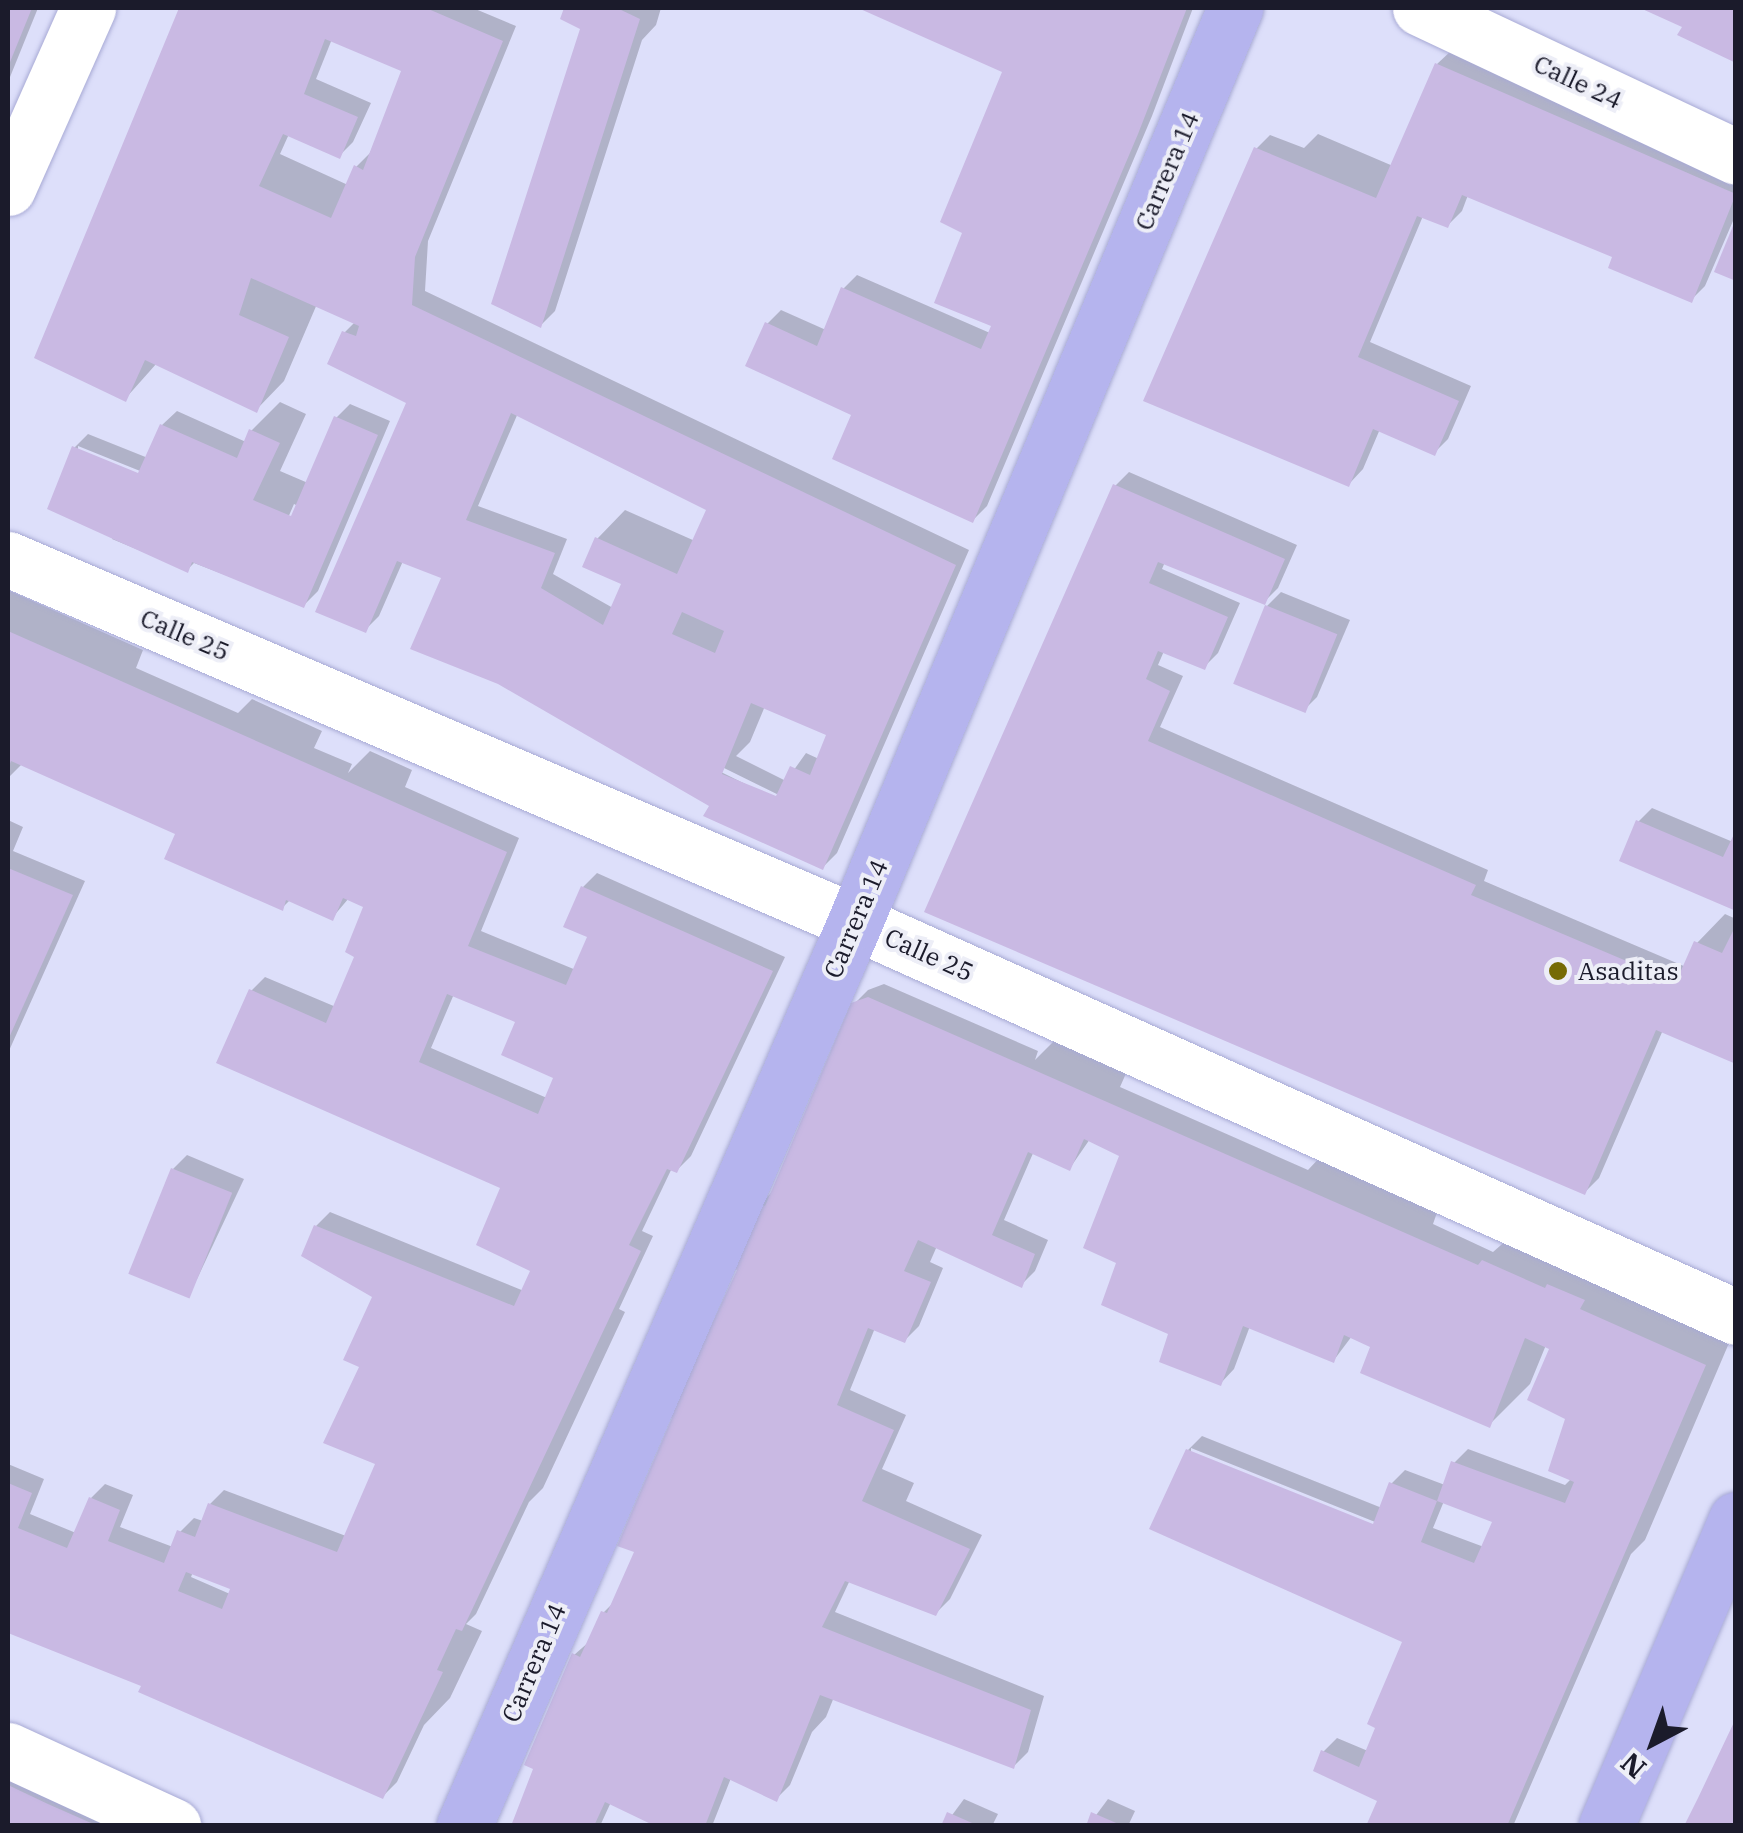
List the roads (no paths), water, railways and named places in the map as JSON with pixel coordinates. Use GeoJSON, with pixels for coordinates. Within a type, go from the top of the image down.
{"type":"FeatureCollection","features":[{"type":"Feature","properties":{"kind":"main road","name":"Carrera 14"},"geometry":{"type":"LineString","coordinates":[[464,1826],[855,922],[1235,8]]}},
{"type":"Feature","properties":{"kind":"main road"},"geometry":{"type":"LineString","coordinates":[[1606,1826],[1736,1519]]}},
{"type":"Feature","properties":{"kind":"street"},"geometry":{"type":"LineString","coordinates":[[8,188],[88,8]]}},
{"type":"Feature","properties":{"kind":"street","name":"Calle 24"},"geometry":{"type":"LineString","coordinates":[[1420,8],[1736,157]]}},
{"type":"Feature","properties":{"kind":"street","name":"Calle 25"},"geometry":{"type":"LineString","coordinates":[[8,559],[855,922],[1736,1317]]}},
{"type":"Feature","properties":{"kind":"street"},"geometry":{"type":"LineString","coordinates":[[8,1750],[173,1826]]}},
{"type":"Feature","properties":{"kind":"place","name":"Asaditas"},"geometry":{"type":"Point","coordinates":[1558,971]}}]}
